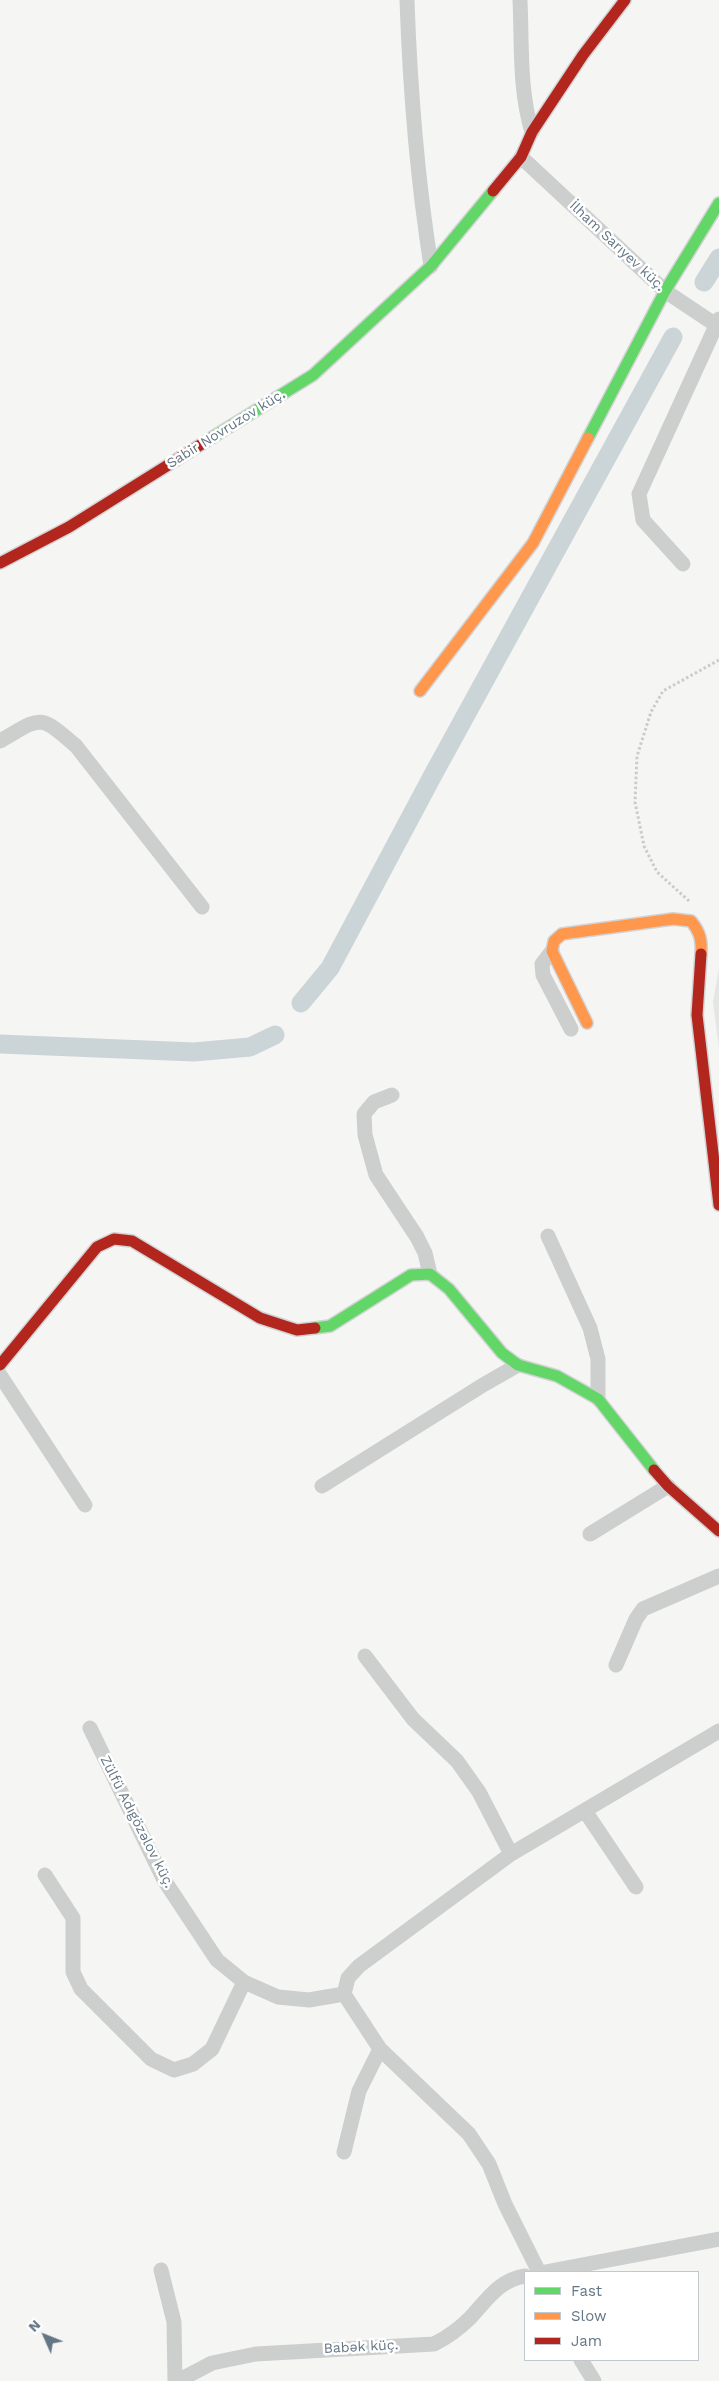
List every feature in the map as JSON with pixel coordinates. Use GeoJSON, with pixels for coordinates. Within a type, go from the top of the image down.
{"type":"FeatureCollection","features":[{"type":"Feature","properties":{"kind":"street"},"geometry":{"type":"LineString","coordinates":[[407,0],[409,67],[420,193],[431,266]]}},
{"type":"Feature","properties":{"kind":"street"},"geometry":{"type":"LineString","coordinates":[[520,0],[523,76],[527,116],[532,132]]}},
{"type":"Feature","properties":{"kind":"street","name":"Sabir Novruzov küç."},"geometry":{"type":"LineString","coordinates":[[0,563],[69,527],[313,375],[431,266],[521,157],[532,132],[583,55],[625,0]]}},
{"type":"Feature","properties":{"kind":"street","name":"İlham Sarıyev küç."},"geometry":{"type":"LineString","coordinates":[[521,157],[666,291],[718,323]]}},
{"type":"Feature","properties":{"kind":"street"},"geometry":{"type":"LineString","coordinates":[[420,691],[534,543],[666,291],[719,203]]}},
{"type":"Feature","properties":{"kind":"street"},"geometry":{"type":"LineString","coordinates":[[683,564],[643,520],[639,494],[718,323]]}},
{"type":"Feature","properties":{"kind":"street"},"geometry":{"type":"LineString","coordinates":[[0,741],[34,721],[50,723],[76,746],[202,907]]}},
{"type":"Feature","properties":{"kind":"street"},"geometry":{"type":"LineString","coordinates":[[571,1029],[542,975],[542,964],[552,951],[554,941],[562,934],[673,920],[691,921],[698,930],[702,941],[697,1015],[719,1205]]}},
{"type":"Feature","properties":{"kind":"street"},"geometry":{"type":"LineString","coordinates":[[552,951],[586,1023]]}},
{"type":"Feature","properties":{"kind":"street"},"geometry":{"type":"LineString","coordinates":[[392,1095],[374,1102],[364,1114],[364,1135],[376,1175],[417,1237],[425,1253],[430,1274],[449,1289],[502,1353],[518,1365],[557,1376],[598,1399],[640,1454],[668,1486],[719,1531]]}},
{"type":"Feature","properties":{"kind":"street"},"geometry":{"type":"LineString","coordinates":[[548,1236],[590,1328],[598,1358],[598,1399]]}},
{"type":"Feature","properties":{"kind":"street"},"geometry":{"type":"LineString","coordinates":[[0,1365],[97,1247],[114,1239],[132,1241],[260,1318],[297,1330],[330,1326],[411,1275],[430,1274]]}},
{"type":"Feature","properties":{"kind":"street"},"geometry":{"type":"LineString","coordinates":[[322,1486],[518,1365]]}},
{"type":"Feature","properties":{"kind":"street"},"geometry":{"type":"LineString","coordinates":[[0,1375],[85,1505]]}},
{"type":"Feature","properties":{"kind":"street"},"geometry":{"type":"LineString","coordinates":[[590,1534],[668,1486]]}},
{"type":"Feature","properties":{"kind":"street"},"geometry":{"type":"LineString","coordinates":[[616,1665],[632,1633],[636,1620],[644,1609],[719,1576]]}},
{"type":"Feature","properties":{"kind":"street"},"geometry":{"type":"LineString","coordinates":[[365,1656],[413,1719],[457,1761],[479,1792],[510,1854]]}},
{"type":"Feature","properties":{"kind":"street","name":"Zülfü Adıgözəlov küç."},"geometry":{"type":"LineString","coordinates":[[90,1728],[164,1880],[217,1960],[244,1982],[278,1997],[308,2000],[344,1994]]}},
{"type":"Feature","properties":{"kind":"street"},"geometry":{"type":"LineString","coordinates":[[538,2271],[505,2204],[489,2164],[469,2134],[449,2112],[380,2049],[344,1994],[348,1978],[359,1966],[510,1854],[719,1730]]}},
{"type":"Feature","properties":{"kind":"street"},"geometry":{"type":"LineString","coordinates":[[585,1811],[636,1887]]}},
{"type":"Feature","properties":{"kind":"street"},"geometry":{"type":"LineString","coordinates":[[45,1875],[73,1918],[73,1972],[81,1989],[151,2059],[174,2070],[193,2064],[212,2049],[244,1982]]}},
{"type":"Feature","properties":{"kind":"street"},"geometry":{"type":"LineString","coordinates":[[344,2152],[359,2091],[380,2049]]}},
{"type":"Feature","properties":{"kind":"street"},"geometry":{"type":"LineString","coordinates":[[550,2271],[719,2239]]}},
{"type":"Feature","properties":{"kind":"street"},"geometry":{"type":"LineString","coordinates":[[162,2270],[174,2322],[176,2381]]}},
{"type":"Feature","properties":{"kind":"street","name":"Babək küç."},"geometry":{"type":"LineString","coordinates":[[176,2381],[212,2363],[256,2354],[434,2344],[451,2335],[470,2318],[492,2292],[514,2278],[524,2276]]}},
{"type":"Feature","properties":{"kind":"street"},"geometry":{"type":"LineString","coordinates":[[582,2361],[594,2381]]}},
{"type":"Feature","properties":{"kind":"path"},"geometry":{"type":"LineString","coordinates":[[691,921],[690,901],[657,872],[644,846],[635,802],[637,756],[651,712],[663,691],[719,660]]}},
{"type":"Feature","properties":{"kind":"shaded area"},"geometry":{"type":"Polygon","coordinates":[[[719,968],[719,1049],[713,1002],[719,968]]]}},
{"type":"Feature","properties":{"kind":"waterway"},"geometry":{"type":"LineString","coordinates":[[704,282],[719,258]]}},
{"type":"Feature","properties":{"kind":"waterway"},"geometry":{"type":"LineString","coordinates":[[301,1003],[330,968],[434,773],[673,337]]}},
{"type":"Feature","properties":{"kind":"waterway"},"geometry":{"type":"LineString","coordinates":[[0,1044],[194,1052],[250,1047],[275,1035]]}},
{"type":"Feature","properties":{"kind":"traffic: fast"},"geometry":{"type":"LineString","coordinates":[[213,437],[313,375],[431,266],[493,191]]}},
{"type":"Feature","properties":{"kind":"traffic: fast"},"geometry":{"type":"LineString","coordinates":[[588,438],[665,291],[719,203]]}},
{"type":"Feature","properties":{"kind":"traffic: fast"},"geometry":{"type":"LineString","coordinates":[[315,1328],[330,1326],[411,1275],[430,1274],[449,1289],[502,1353],[518,1365],[557,1376],[598,1399],[654,1470]]}},
{"type":"Feature","properties":{"kind":"traffic: slow"},"geometry":{"type":"LineString","coordinates":[[420,691],[533,543],[588,438]]}},
{"type":"Feature","properties":{"kind":"traffic: slow"},"geometry":{"type":"LineString","coordinates":[[587,1023],[552,951],[554,941],[562,934],[673,919],[691,921],[700,936],[701,954]]}},
{"type":"Feature","properties":{"kind":"traffic: jam"},"geometry":{"type":"LineString","coordinates":[[493,191],[521,157],[532,132],[583,55],[625,0]]}},
{"type":"Feature","properties":{"kind":"traffic: jam"},"geometry":{"type":"LineString","coordinates":[[0,563],[69,527],[213,437]]}},
{"type":"Feature","properties":{"kind":"traffic: jam"},"geometry":{"type":"LineString","coordinates":[[701,954],[697,1015],[719,1205]]}},
{"type":"Feature","properties":{"kind":"traffic: jam"},"geometry":{"type":"LineString","coordinates":[[0,1365],[97,1247],[114,1239],[132,1241],[260,1318],[297,1330],[315,1328]]}},
{"type":"Feature","properties":{"kind":"traffic: jam"},"geometry":{"type":"LineString","coordinates":[[654,1470],[668,1486],[719,1531]]}}]}
